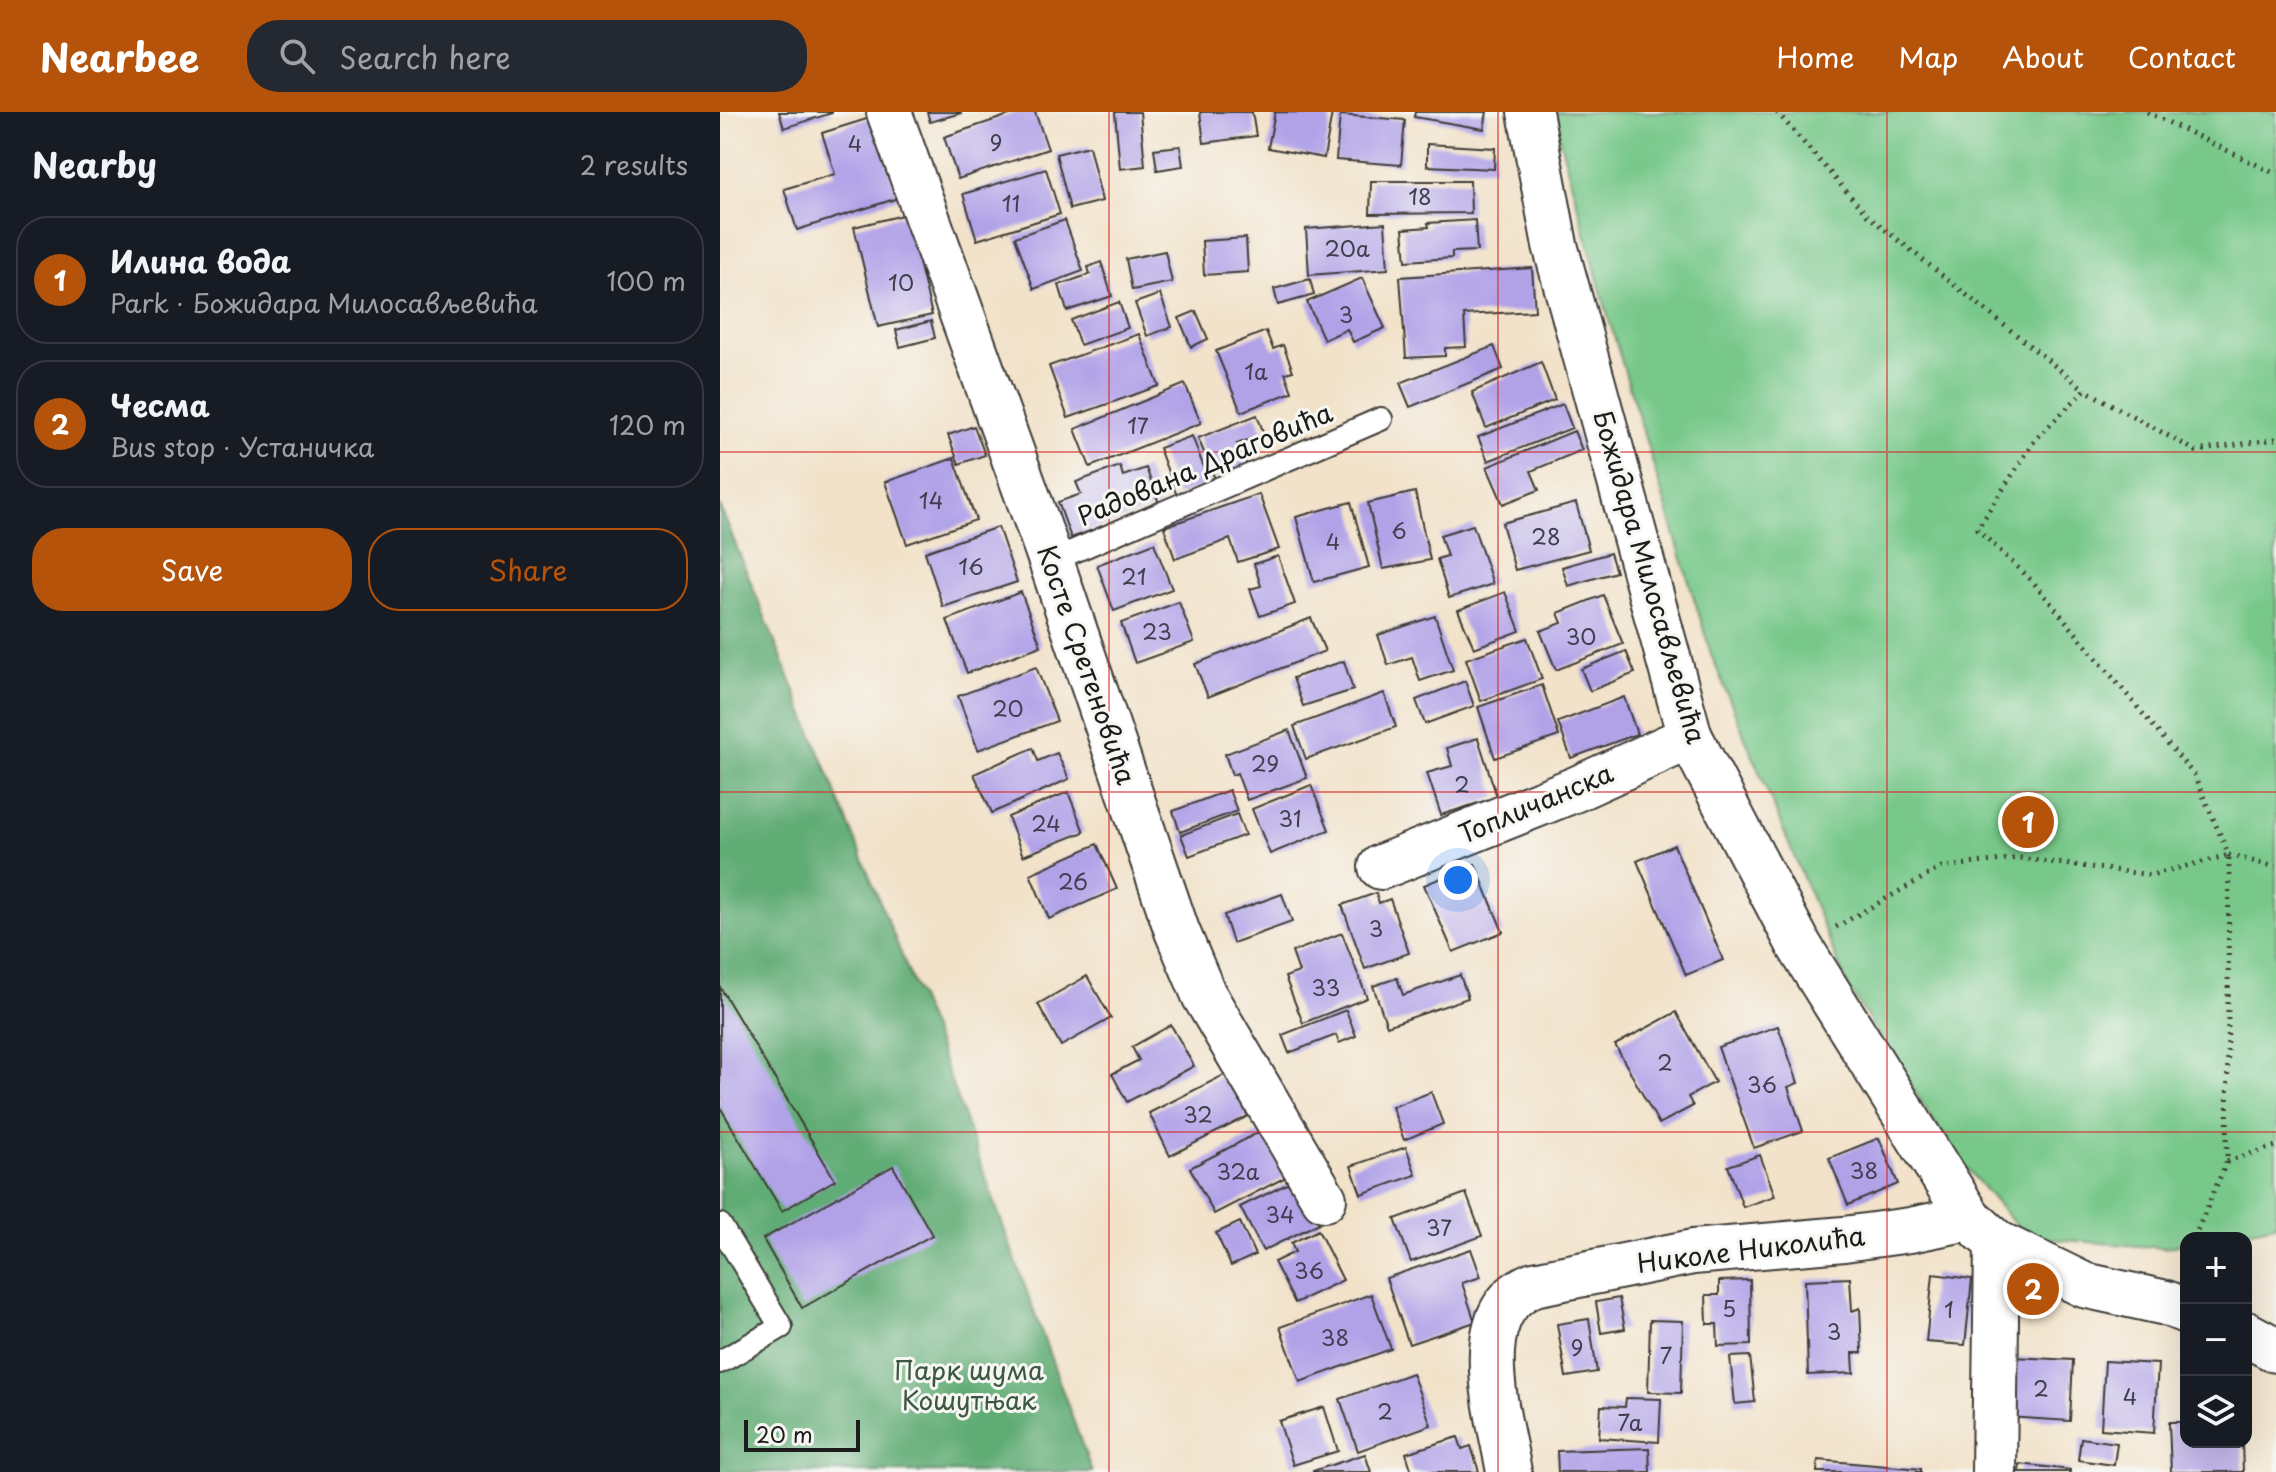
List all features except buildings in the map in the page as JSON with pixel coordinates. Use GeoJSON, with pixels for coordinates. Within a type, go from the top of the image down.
{"type":"FeatureCollection","features":[{"type":"Feature","properties":{"kind":"street","name":"Косте Сретеновића"},"geometry":{"type":"LineString","coordinates":[[889,112],[1051,561],[1182,944],[1204,995],[1324,1199]]}},
{"type":"Feature","properties":{"kind":"street","name":"Божидара Милосављевића"},"geometry":{"type":"LineString","coordinates":[[1530,112],[1555,245],[1690,737],[1800,947],[1983,1230]]}},
{"type":"Feature","properties":{"kind":"street","name":"Топличанска"},"geometry":{"type":"LineString","coordinates":[[1381,867],[1576,789],[1690,737]]}},
{"type":"Feature","properties":{"kind":"street","name":"Николе Николића"},"geometry":{"type":"LineString","coordinates":[[1509,1472],[1491,1371],[1491,1348],[1504,1307],[1514,1294],[1534,1284],[1693,1252],[1910,1230],[1983,1230]]}},
{"type":"Feature","properties":{"kind":"street"},"geometry":{"type":"LineString","coordinates":[[1983,1230],[2084,1285],[2180,1309]]}},
{"type":"Feature","properties":{"kind":"street"},"geometry":{"type":"LineString","coordinates":[[1983,1230],[1994,1472]]}},
{"type":"Feature","properties":{"kind":"street"},"geometry":{"type":"LineString","coordinates":[[2252,1336],[2276,1350]]}},
{"type":"Feature","properties":{"kind":"lane","name":"Радована Драговића"},"geometry":{"type":"LineString","coordinates":[[1051,561],[1381,419]]}},
{"type":"Feature","properties":{"kind":"lane"},"geometry":{"type":"LineString","coordinates":[[720,1225],[781,1327],[720,1362]]}},
{"type":"Feature","properties":{"kind":"path"},"geometry":{"type":"LineString","coordinates":[[1777,112],[1867,215],[2085,390],[2196,451],[2276,439]]}},
{"type":"Feature","properties":{"kind":"path"},"geometry":{"type":"LineString","coordinates":[[2147,112],[2276,174]]}},
{"type":"Feature","properties":{"kind":"path"},"geometry":{"type":"LineString","coordinates":[[2085,390],[2035,440],[1977,529],[2034,583],[2194,775],[2229,855],[2227,1161],[2197,1232]]}},
{"type":"Feature","properties":{"kind":"path"},"geometry":{"type":"LineString","coordinates":[[1800,947],[1942,867],[2019,858],[2151,875],[2229,855],[2276,867]]}},
{"type":"Feature","properties":{"kind":"path"},"geometry":{"type":"LineString","coordinates":[[2227,1161],[2276,1146]]}},
{"type":"Feature","properties":{"kind":"green space"},"geometry":{"type":"Polygon","coordinates":[[[1552,112],[2276,112],[2276,1225],[2242,1232],[2180,1232],[2180,1244],[2164,1248],[2026,1237],[1957,1157],[1848,987],[1712,657],[1609,320],[1552,112]]]}},
{"type":"Feature","properties":{"kind":"green space","name":"Парк шума Кошутњак"},"geometry":{"type":"Polygon","coordinates":[[[720,506],[936,1040],[1092,1472],[720,1472],[720,506]]]}},
{"type":"Feature","properties":{"kind":"place","name":"Илина вода"},"geometry":{"type":"Point","coordinates":[2028,822]}},
{"type":"Feature","properties":{"kind":"place","name":"Чесма"},"geometry":{"type":"Point","coordinates":[2033,1289]}}]}
